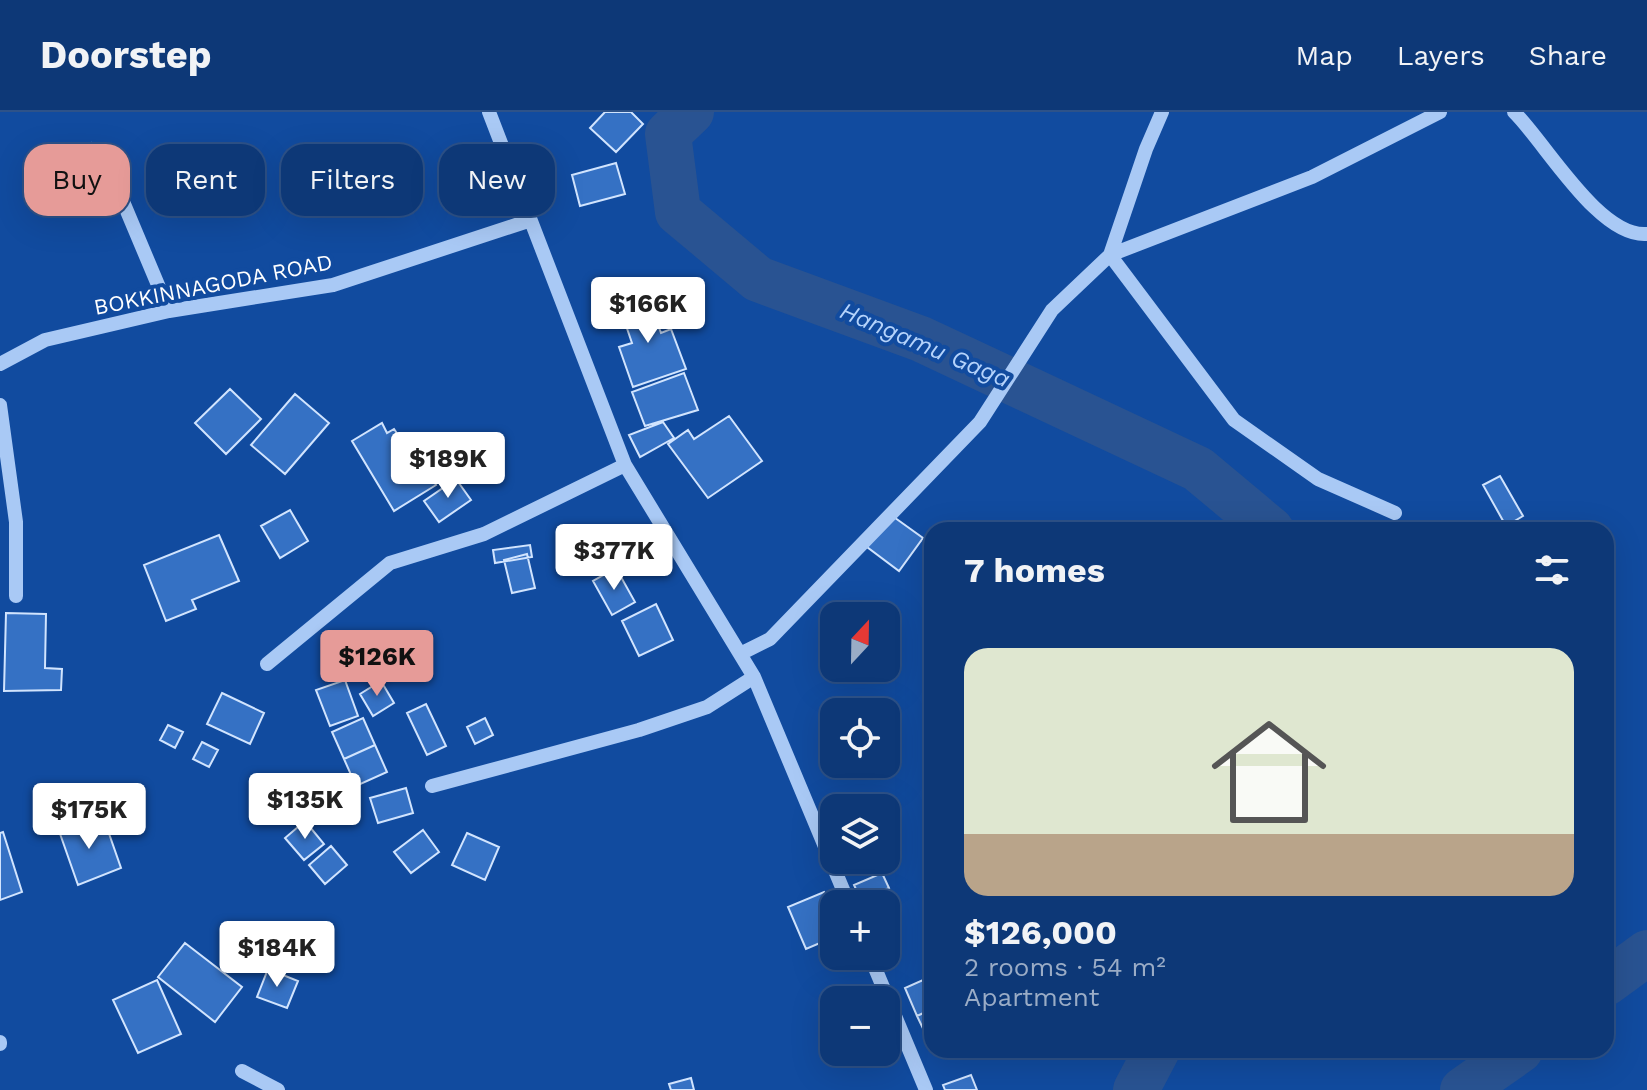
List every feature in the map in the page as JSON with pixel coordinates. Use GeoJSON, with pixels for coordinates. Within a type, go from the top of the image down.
{"type":"FeatureCollection","features":[{"type":"Feature","properties":{"kind":"street"},"geometry":{"type":"LineString","coordinates":[[489,112],[528,221],[625,465],[742,653],[843,890]]}},
{"type":"Feature","properties":{"kind":"street"},"geometry":{"type":"LineString","coordinates":[[1110,255],[1162,112]]}},
{"type":"Feature","properties":{"kind":"street"},"geometry":{"type":"LineString","coordinates":[[742,653],[770,639],[980,422],[1052,310],[1110,255],[1312,177],[1440,112]]}},
{"type":"Feature","properties":{"kind":"street"},"geometry":{"type":"LineString","coordinates":[[1514,112],[1585,201],[1636,235],[1647,234]]}},
{"type":"Feature","properties":{"kind":"street"},"geometry":{"type":"LineString","coordinates":[[129,216],[169,311]]}},
{"type":"Feature","properties":{"kind":"street","name":"BOKKINNAGODA ROAD"},"geometry":{"type":"LineString","coordinates":[[0,364],[45,340],[169,311],[333,285],[528,221]]}},
{"type":"Feature","properties":{"kind":"street"},"geometry":{"type":"LineString","coordinates":[[1110,255],[1234,420],[1318,479],[1395,513]]}},
{"type":"Feature","properties":{"kind":"street"},"geometry":{"type":"LineString","coordinates":[[0,405],[16,522],[16,596]]}},
{"type":"Feature","properties":{"kind":"street"},"geometry":{"type":"LineString","coordinates":[[267,664],[390,563],[484,534],[625,465]]}},
{"type":"Feature","properties":{"kind":"street"},"geometry":{"type":"LineString","coordinates":[[432,786],[667,721],[707,707],[754,677]]}},
{"type":"Feature","properties":{"kind":"street"},"geometry":{"type":"LineString","coordinates":[[876,970],[926,1090]]}},
{"type":"Feature","properties":{"kind":"street"},"geometry":{"type":"LineString","coordinates":[[242,1071],[278,1090]]}},
{"type":"Feature","properties":{"kind":"building"},"geometry":{"type":"Polygon","coordinates":[[[605,112],[631,112],[643,124],[616,152],[590,128],[605,112]]]}},
{"type":"Feature","properties":{"kind":"building"},"geometry":{"type":"Polygon","coordinates":[[[616,163],[625,194],[580,206],[572,175],[616,163]]]}},
{"type":"Feature","properties":{"kind":"building"},"geometry":{"type":"Polygon","coordinates":[[[647,295],[661,333],[671,329],[686,369],[633,387],[619,347],[632,343],[619,305],[647,295]]]}},
{"type":"Feature","properties":{"kind":"building"},"geometry":{"type":"Polygon","coordinates":[[[684,373],[698,410],[645,426],[632,392],[684,373]]]}},
{"type":"Feature","properties":{"kind":"building"},"geometry":{"type":"Polygon","coordinates":[[[230,389],[261,419],[226,454],[195,423],[230,389]]]}},
{"type":"Feature","properties":{"kind":"building"},"geometry":{"type":"Polygon","coordinates":[[[295,394],[329,423],[285,474],[251,445],[295,394]]]}},
{"type":"Feature","properties":{"kind":"building"},"geometry":{"type":"Polygon","coordinates":[[[729,416],[762,461],[708,498],[668,444],[688,430],[694,439],[729,416]]]}},
{"type":"Feature","properties":{"kind":"building"},"geometry":{"type":"Polygon","coordinates":[[[663,422],[674,438],[640,457],[629,435],[663,422]]]}},
{"type":"Feature","properties":{"kind":"building"},"geometry":{"type":"Polygon","coordinates":[[[382,423],[387,433],[394,429],[403,442],[408,439],[436,485],[394,511],[352,441],[382,423]]]}},
{"type":"Feature","properties":{"kind":"building"},"geometry":{"type":"Polygon","coordinates":[[[1500,476],[1523,516],[1513,522],[1504,522],[1483,485],[1500,476]]]}},
{"type":"Feature","properties":{"kind":"building"},"geometry":{"type":"Polygon","coordinates":[[[456,479],[471,500],[439,522],[424,501],[456,479]]]}},
{"type":"Feature","properties":{"kind":"building"},"geometry":{"type":"Polygon","coordinates":[[[290,510],[308,541],[280,558],[261,526],[290,510]]]}},
{"type":"Feature","properties":{"kind":"building"},"geometry":{"type":"Polygon","coordinates":[[[891,515],[923,538],[899,571],[867,547],[891,515]]]}},
{"type":"Feature","properties":{"kind":"building"},"geometry":{"type":"Polygon","coordinates":[[[219,535],[239,581],[192,600],[196,609],[166,621],[144,565],[219,535]]]}},
{"type":"Feature","properties":{"kind":"building"},"geometry":{"type":"Polygon","coordinates":[[[530,545],[532,557],[495,563],[493,550],[530,545]]]}},
{"type":"Feature","properties":{"kind":"building"},"geometry":{"type":"Polygon","coordinates":[[[527,554],[535,588],[512,593],[504,560],[527,554]]]}},
{"type":"Feature","properties":{"kind":"building"},"geometry":{"type":"Polygon","coordinates":[[[616,568],[635,602],[612,615],[593,581],[616,568]]]}},
{"type":"Feature","properties":{"kind":"building"},"geometry":{"type":"Polygon","coordinates":[[[656,604],[673,640],[639,656],[622,621],[656,604]]]}},
{"type":"Feature","properties":{"kind":"building"},"geometry":{"type":"Polygon","coordinates":[[[6,613],[46,614],[45,668],[62,669],[61,690],[4,691],[6,613]]]}},
{"type":"Feature","properties":{"kind":"building"},"geometry":{"type":"Polygon","coordinates":[[[345,680],[358,716],[330,726],[316,690],[345,680]]]}},
{"type":"Feature","properties":{"kind":"building"},"geometry":{"type":"Polygon","coordinates":[[[381,681],[394,703],[373,716],[360,694],[381,681]]]}},
{"type":"Feature","properties":{"kind":"building"},"geometry":{"type":"Polygon","coordinates":[[[222,693],[264,713],[250,744],[207,724],[222,693]]]}},
{"type":"Feature","properties":{"kind":"building"},"geometry":{"type":"Polygon","coordinates":[[[426,704],[446,746],[427,755],[407,713],[426,704]]]}},
{"type":"Feature","properties":{"kind":"building"},"geometry":{"type":"Polygon","coordinates":[[[363,718],[375,745],[344,759],[332,732],[363,718]]]}},
{"type":"Feature","properties":{"kind":"building"},"geometry":{"type":"Polygon","coordinates":[[[485,718],[493,735],[475,744],[467,727],[485,718]]]}},
{"type":"Feature","properties":{"kind":"building"},"geometry":{"type":"Polygon","coordinates":[[[168,725],[183,732],[175,748],[160,740],[168,725]]]}},
{"type":"Feature","properties":{"kind":"building"},"geometry":{"type":"Polygon","coordinates":[[[202,742],[218,750],[209,767],[193,759],[202,742]]]}},
{"type":"Feature","properties":{"kind":"building"},"geometry":{"type":"Polygon","coordinates":[[[375,745],[387,772],[356,786],[344,759],[375,745]]]}},
{"type":"Feature","properties":{"kind":"building"},"geometry":{"type":"Polygon","coordinates":[[[316,777],[341,778],[340,811],[315,810],[316,777]]]}},
{"type":"Feature","properties":{"kind":"building"},"geometry":{"type":"Polygon","coordinates":[[[258,785],[276,786],[276,804],[258,804],[258,785]]]}},
{"type":"Feature","properties":{"kind":"building"},"geometry":{"type":"Polygon","coordinates":[[[406,788],[413,813],[378,823],[370,798],[406,788]]]}},
{"type":"Feature","properties":{"kind":"building"},"geometry":{"type":"Polygon","coordinates":[[[83,820],[88,832],[106,825],[121,868],[78,885],[58,828],[83,820]]]}},
{"type":"Feature","properties":{"kind":"building"},"geometry":{"type":"Polygon","coordinates":[[[305,821],[324,844],[304,860],[285,838],[305,821]]]}},
{"type":"Feature","properties":{"kind":"building"},"geometry":{"type":"Polygon","coordinates":[[[423,830],[439,852],[411,873],[394,852],[423,830]]]}},
{"type":"Feature","properties":{"kind":"building"},"geometry":{"type":"Polygon","coordinates":[[[3,832],[22,892],[0,900],[0,833],[3,832]]]}},
{"type":"Feature","properties":{"kind":"building"},"geometry":{"type":"Polygon","coordinates":[[[467,833],[499,847],[485,880],[452,865],[467,833]]]}},
{"type":"Feature","properties":{"kind":"building"},"geometry":{"type":"Polygon","coordinates":[[[331,846],[347,865],[325,884],[309,865],[331,846]]]}},
{"type":"Feature","properties":{"kind":"building"},"geometry":{"type":"Polygon","coordinates":[[[882,874],[889,888],[856,890],[854,885],[882,874]]]}},
{"type":"Feature","properties":{"kind":"building"},"geometry":{"type":"Polygon","coordinates":[[[820,894],[820,943],[806,949],[788,907],[820,894]]]}},
{"type":"Feature","properties":{"kind":"building"},"geometry":{"type":"Polygon","coordinates":[[[185,943],[242,987],[215,1022],[158,977],[185,943]]]}},
{"type":"Feature","properties":{"kind":"building"},"geometry":{"type":"Polygon","coordinates":[[[268,969],[298,981],[287,1008],[257,997],[268,969]]]}},
{"type":"Feature","properties":{"kind":"building"},"geometry":{"type":"Polygon","coordinates":[[[157,980],[181,1034],[138,1053],[113,1000],[157,980]]]}},
{"type":"Feature","properties":{"kind":"building"},"geometry":{"type":"Polygon","coordinates":[[[924,980],[924,1013],[917,1016],[905,988],[924,980]]]}},
{"type":"Feature","properties":{"kind":"building"},"geometry":{"type":"Polygon","coordinates":[[[924,1013],[924,1031],[917,1016],[924,1013]]]}},
{"type":"Feature","properties":{"kind":"building"},"geometry":{"type":"Polygon","coordinates":[[[971,1075],[977,1090],[945,1090],[943,1085],[971,1075]]]}},
{"type":"Feature","properties":{"kind":"building"},"geometry":{"type":"Polygon","coordinates":[[[691,1078],[694,1090],[671,1090],[669,1084],[691,1078]]]}},
{"type":"Feature","properties":{"kind":"waterway","name":"Hangamu Gaga"},"geometry":{"type":"LineString","coordinates":[[691,112],[668,134],[678,212],[758,279],[921,339],[1198,469],[1261,522]]}},
{"type":"Feature","properties":{"kind":"waterway","name":"Hangamu Gaga"},"geometry":{"type":"LineString","coordinates":[[1614,977],[1647,953]]}},
{"type":"Feature","properties":{"kind":"waterway","name":"Hangamu Gaga"},"geometry":{"type":"LineString","coordinates":[[1136,1090],[1153,1058]]}},
{"type":"Feature","properties":{"kind":"waterway","name":"Hangamu Gaga"},"geometry":{"type":"LineString","coordinates":[[1463,1090],[1509,1058]]}}]}
